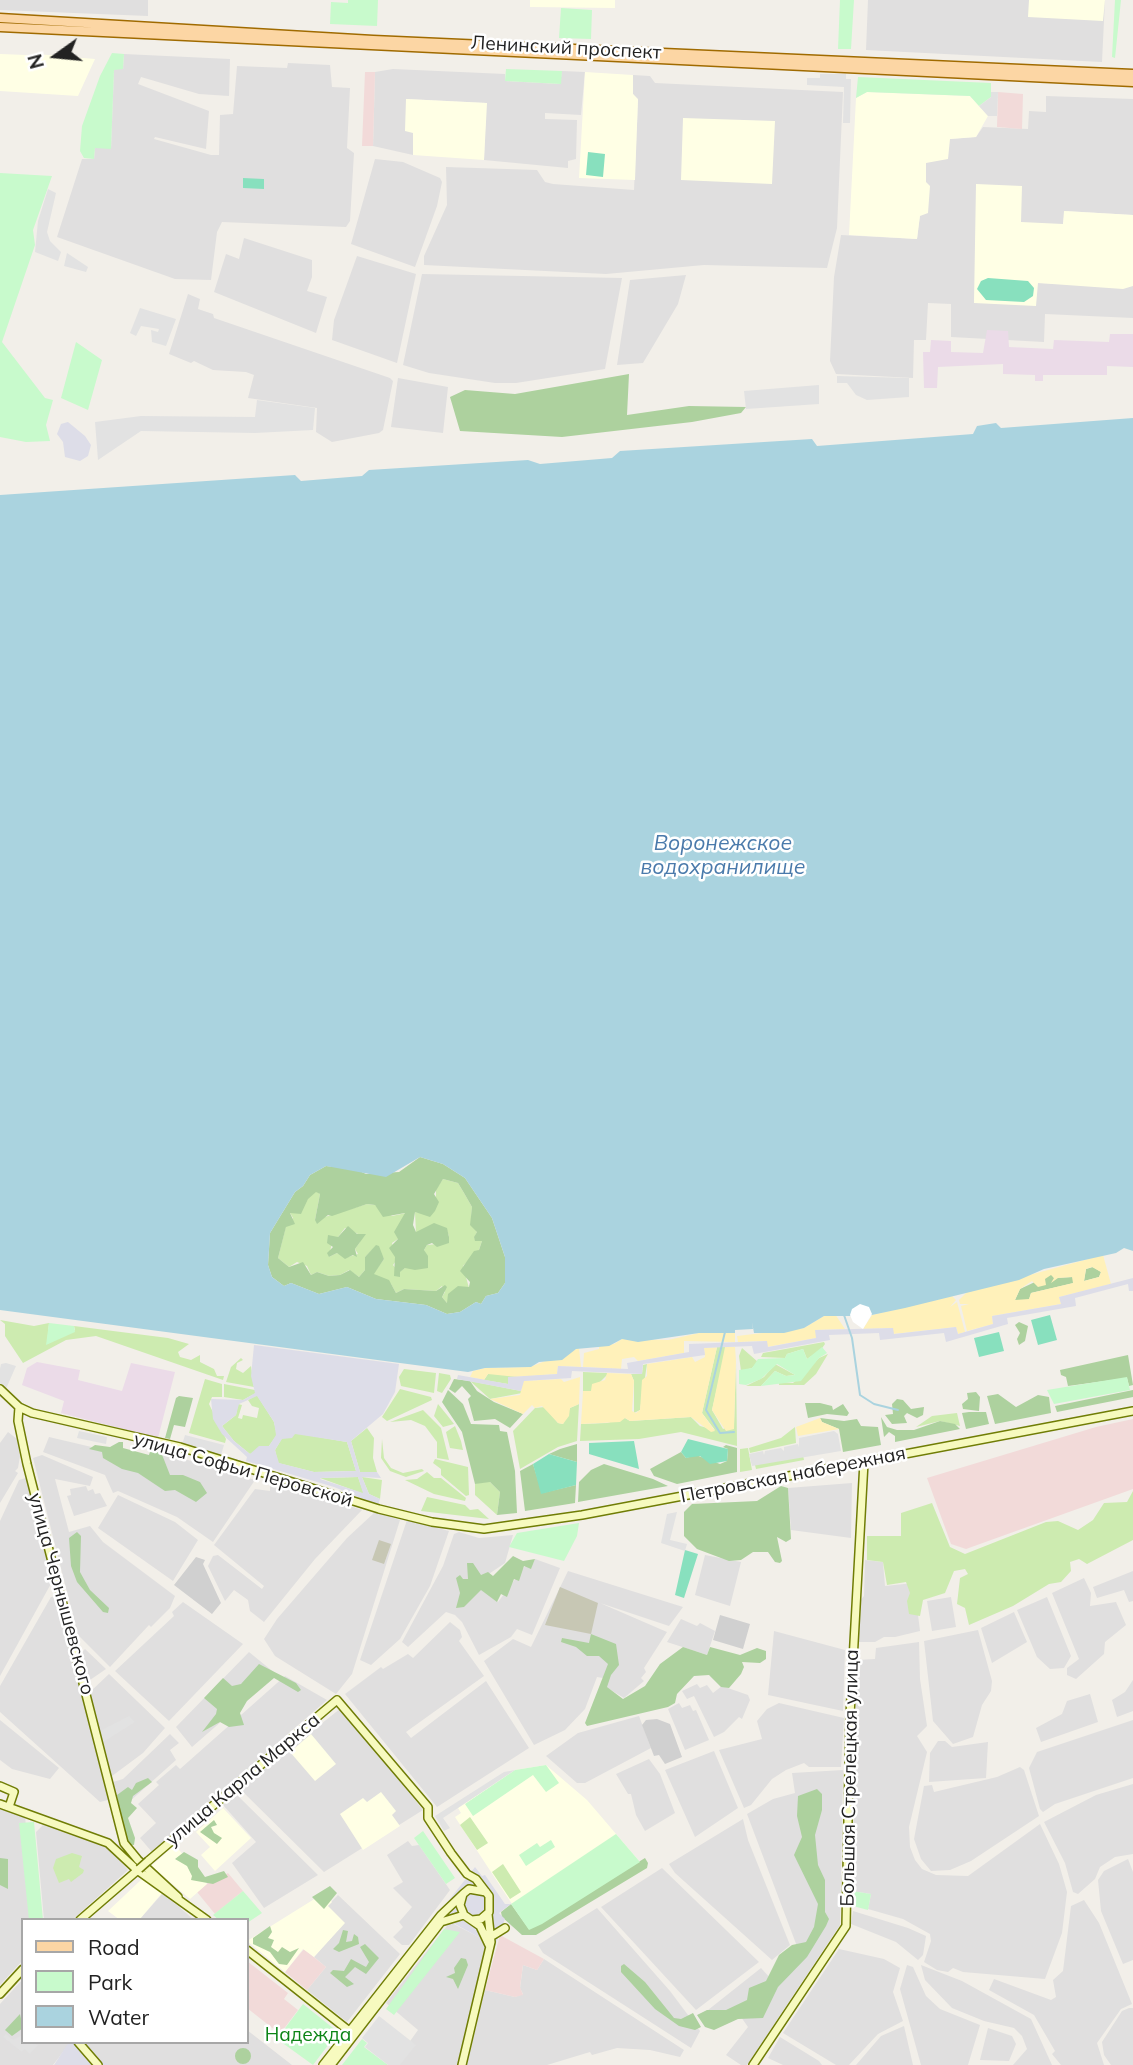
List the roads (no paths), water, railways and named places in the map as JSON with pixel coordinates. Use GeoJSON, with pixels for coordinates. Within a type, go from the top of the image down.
{"type":"FeatureCollection","features":[{"type":"Feature","properties":{"kind":"main road","name":"Ленинский проспект"},"geometry":{"type":"LineString","coordinates":[[0,18],[373,40],[1133,74]]}},
{"type":"Feature","properties":{"kind":"main road","name":"Ленинский проспект"},"geometry":{"type":"LineString","coordinates":[[0,27],[1133,82]]}},
{"type":"Feature","properties":{"kind":"street","name":"улица Софьи Перовской"},"geometry":{"type":"LineString","coordinates":[[0,1389],[19,1407],[64,1422],[180,1447],[379,1509],[453,1526]]}},
{"type":"Feature","properties":{"kind":"street","name":"улица Чернышевского"},"geometry":{"type":"LineString","coordinates":[[19,1407],[18,1420],[27,1464],[124,1843],[177,1897]]}},
{"type":"Feature","properties":{"kind":"street","name":"Петровская набережная"},"geometry":{"type":"LineString","coordinates":[[453,1526],[484,1529],[519,1527],[1133,1411]]}},
{"type":"Feature","properties":{"kind":"street","name":"Большая Стрелецкая улица"},"geometry":{"type":"LineString","coordinates":[[753,2065],[846,1926],[850,1728],[864,1462]]}},
{"type":"Feature","properties":{"kind":"street","name":"улица Карла Маркса"},"geometry":{"type":"LineString","coordinates":[[138,1870],[337,1700],[428,1807],[428,1818],[467,1874]]}},
{"type":"Feature","properties":{"kind":"street"},"geometry":{"type":"LineString","coordinates":[[0,1786],[14,1792],[9,1807]]}},
{"type":"Feature","properties":{"kind":"street"},"geometry":{"type":"LineString","coordinates":[[0,1804],[107,1843],[138,1870],[204,1918]]}},
{"type":"Feature","properties":{"kind":"street"},"geometry":{"type":"LineString","coordinates":[[82,1918],[138,1870]]}},
{"type":"Feature","properties":{"kind":"street"},"geometry":{"type":"LineString","coordinates":[[462,2065],[490,1951],[492,1936],[488,1914],[491,1904],[476,1879],[467,1874],[460,1905],[464,1915],[485,1934],[490,1951]]}},
{"type":"Feature","properties":{"kind":"street"},"geometry":{"type":"LineString","coordinates":[[331,2065],[441,1915],[464,1893],[475,1888],[486,1893]]}},
{"type":"Feature","properties":{"kind":"street"},"geometry":{"type":"LineString","coordinates":[[472,1920],[488,1914]]}},
{"type":"Feature","properties":{"kind":"street"},"geometry":{"type":"LineString","coordinates":[[323,2065],[441,1922],[464,1915]]}},
{"type":"Feature","properties":{"kind":"street"},"geometry":{"type":"LineString","coordinates":[[492,1936],[505,1928]]}},
{"type":"Feature","properties":{"kind":"street"},"geometry":{"type":"LineString","coordinates":[[248,1951],[352,2033]]}},
{"type":"Feature","properties":{"kind":"street"},"geometry":{"type":"LineString","coordinates":[[0,1994],[21,1972]]}},
{"type":"Feature","properties":{"kind":"street"},"geometry":{"type":"LineString","coordinates":[[80,2044],[98,2065]]}},
{"type":"Feature","properties":{"kind":"water","name":"Воронежское водохранилище"},"geometry":{"type":"Polygon","coordinates":[[[1133,418],[1133,1251],[1124,1248],[1116,1253],[1044,1269],[1019,1280],[867,1316],[824,1316],[804,1328],[784,1333],[754,1333],[752,1322],[753,1329],[735,1330],[735,1333],[699,1333],[638,1342],[622,1339],[609,1346],[576,1349],[562,1360],[539,1362],[531,1367],[485,1368],[468,1372],[0,1310],[0,495],[295,475],[301,481],[362,476],[369,470],[528,460],[540,464],[612,458],[620,451],[812,439],[817,446],[973,434],[977,426],[996,423],[1001,428],[1133,418]],[[420,1157],[386,1177],[326,1166],[310,1175],[295,1192],[270,1233],[268,1265],[272,1277],[284,1286],[291,1283],[319,1294],[347,1287],[376,1299],[426,1305],[447,1314],[460,1312],[476,1302],[481,1304],[486,1296],[498,1293],[505,1283],[505,1257],[492,1218],[465,1178],[443,1164],[420,1157]]]}},
{"type":"Feature","properties":{"kind":"waterway"},"geometry":{"type":"LineString","coordinates":[[844,1315],[852,1338],[860,1395],[874,1404],[898,1410]]}},
{"type":"Feature","properties":{"kind":"waterway"},"geometry":{"type":"LineString","coordinates":[[725,1332],[706,1410],[720,1433],[734,1432]]}},
{"type":"Feature","properties":{"kind":"park label","name":"Надежда"},"geometry":{"type":"Point","coordinates":[308,2035]}}]}
